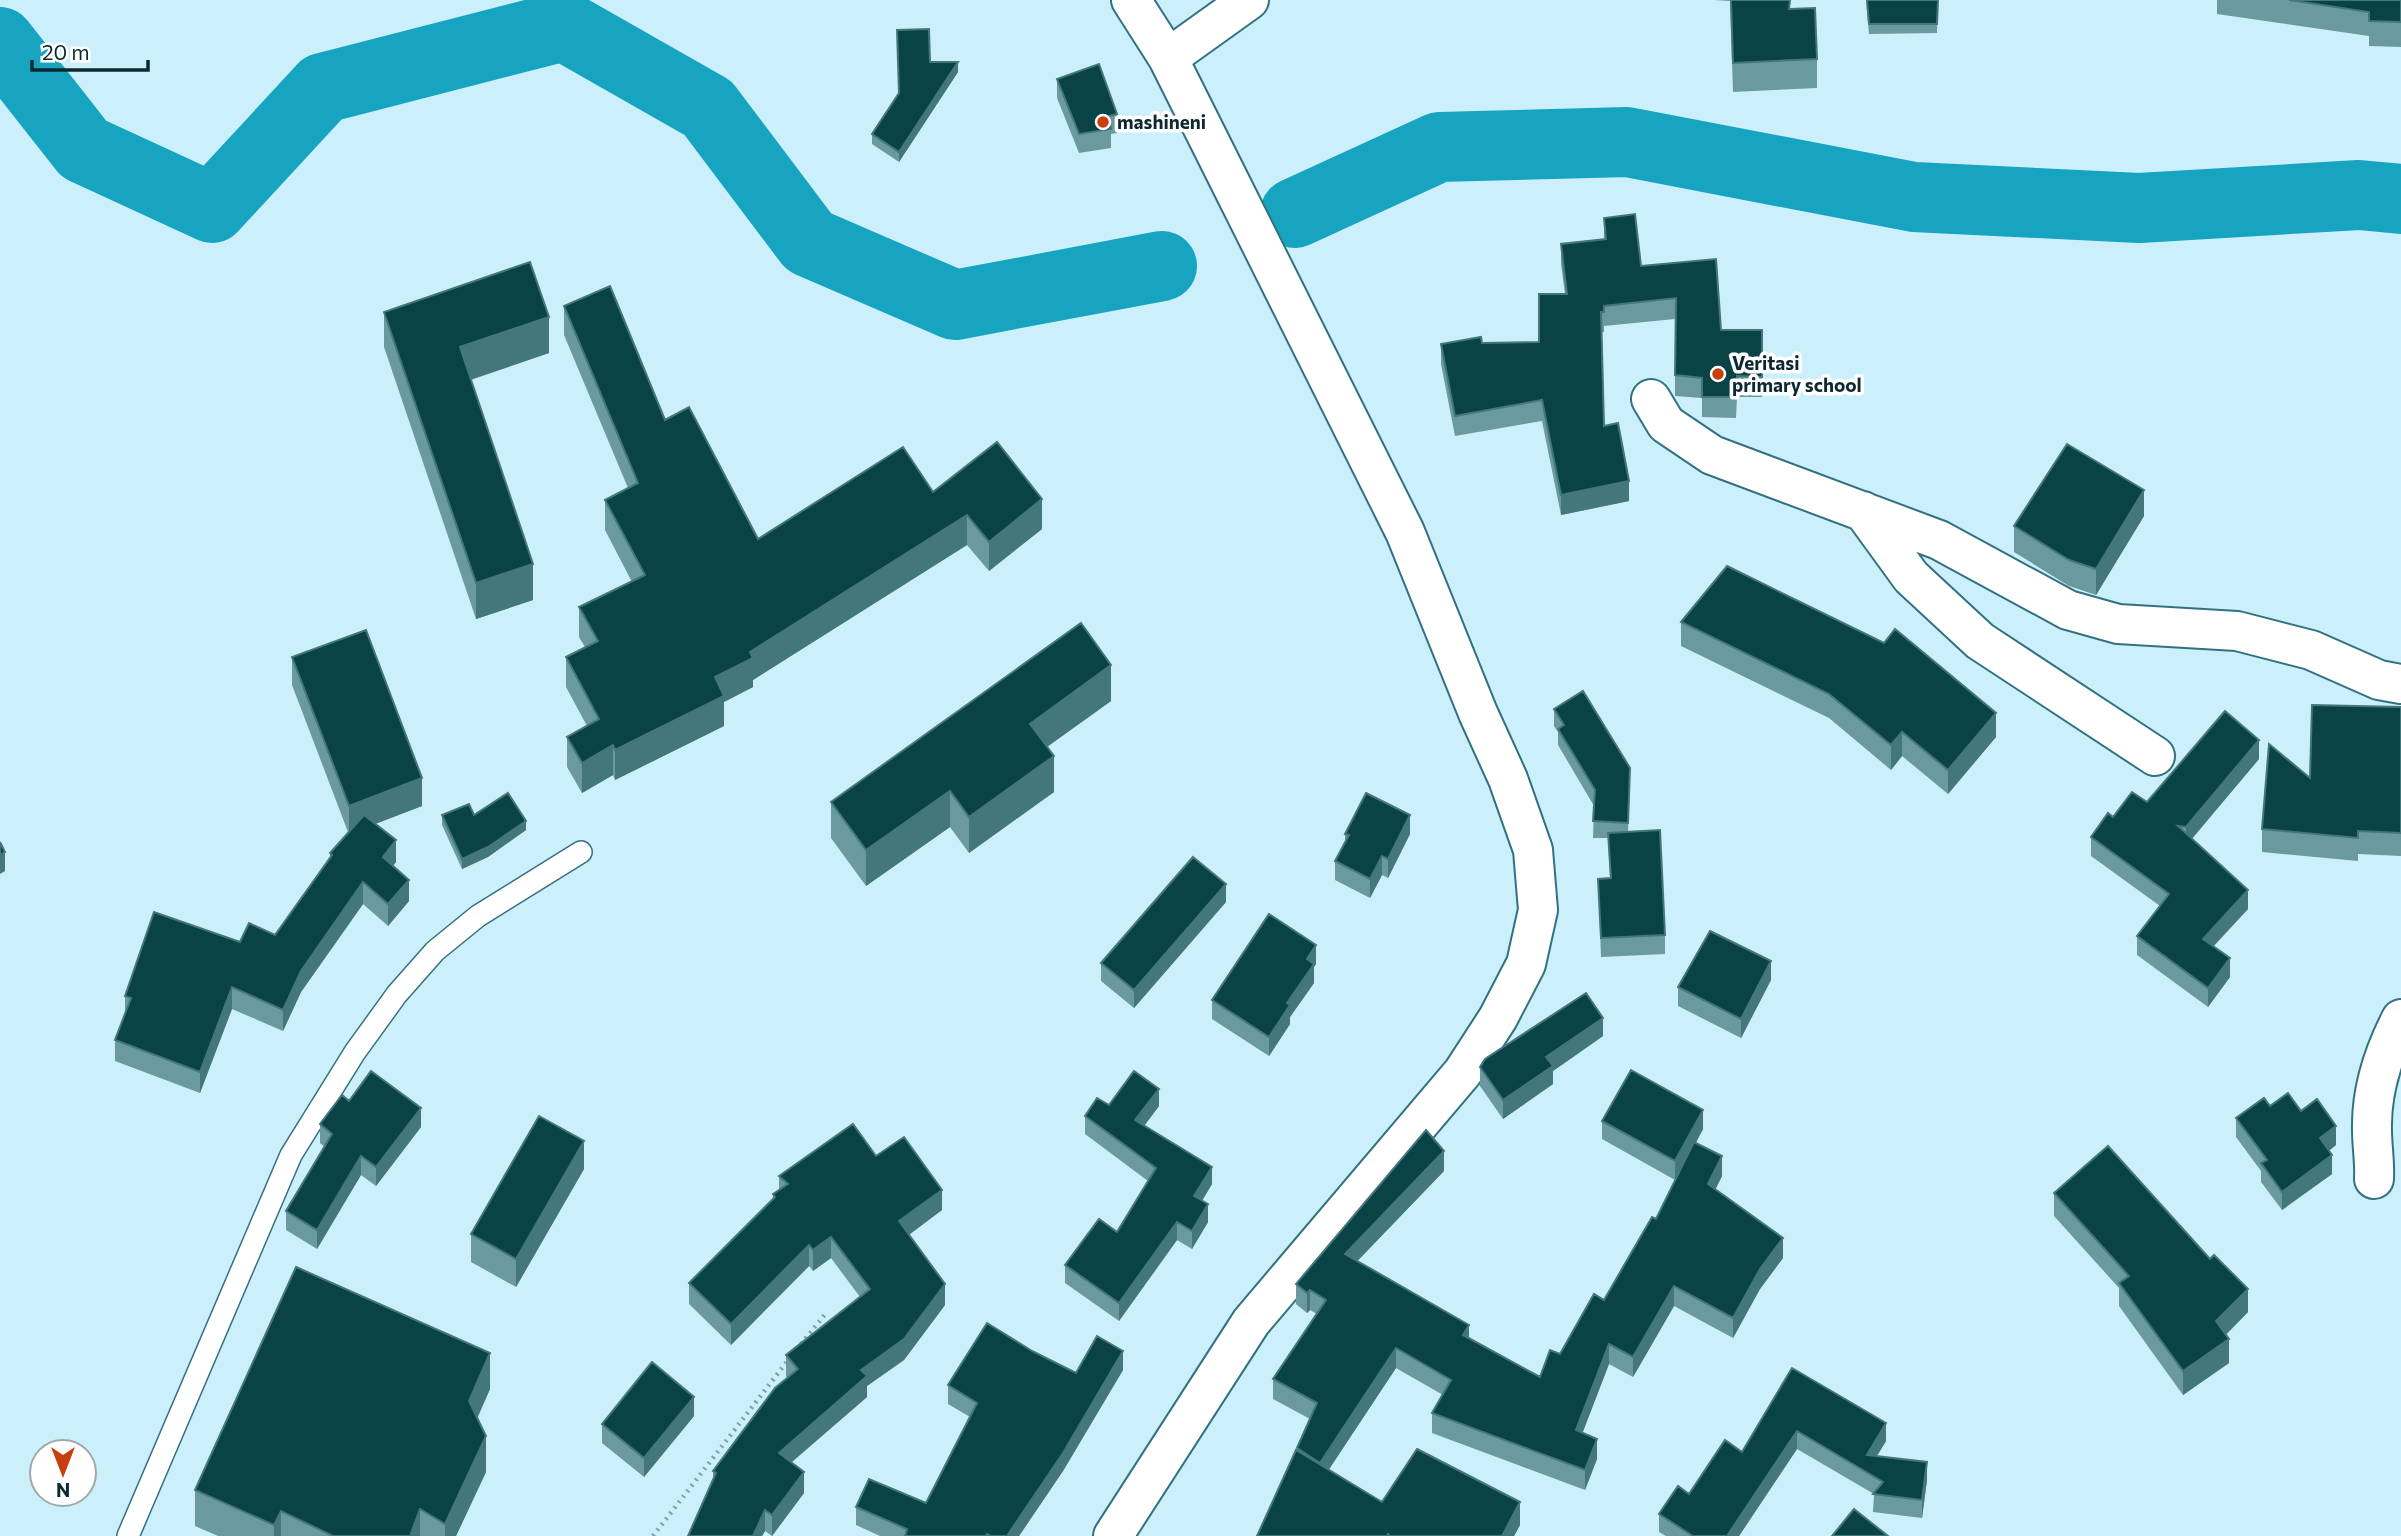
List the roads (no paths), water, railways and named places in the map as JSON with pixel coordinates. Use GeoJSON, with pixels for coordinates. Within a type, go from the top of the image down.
{"type":"FeatureCollection","features":[{"type":"Feature","properties":{"kind":"street"},"geometry":{"type":"LineString","coordinates":[[1113,1536],[1251,1322],[1463,1072],[1498,1018],[1526,964],[1538,910],[1533,850],[1508,779],[1478,713],[1405,532],[1168,58],[1131,0]]}},
{"type":"Feature","properties":{"kind":"street"},"geometry":{"type":"LineString","coordinates":[[1168,58],[1249,0]]}},
{"type":"Feature","properties":{"kind":"street"},"geometry":{"type":"LineString","coordinates":[[1651,399],[1666,424],[1712,455],[1939,540],[2068,610],[2118,624],[2237,631],[2311,650],[2379,680],[2401,684]]}},
{"type":"Feature","properties":{"kind":"street"},"geometry":{"type":"LineString","coordinates":[[1863,511],[1911,576],[1980,641],[2155,756]]}},
{"type":"Feature","properties":{"kind":"street"},"geometry":{"type":"LineString","coordinates":[[2374,1179],[2372,1130],[2375,1091],[2392,1037],[2401,1019]]}},
{"type":"Feature","properties":{"kind":"lane"},"geometry":{"type":"LineString","coordinates":[[128,1536],[291,1156],[355,1052],[397,994],[435,951],[478,916],[580,852]]}},
{"type":"Feature","properties":{"kind":"waterway"},"geometry":{"type":"LineString","coordinates":[[0,42],[84,149],[212,208],[323,88],[564,26],[708,108],[809,242],[955,305],[1162,266]]}},
{"type":"Feature","properties":{"kind":"waterway"},"geometry":{"type":"LineString","coordinates":[[1295,213],[1439,147],[1627,142],[1914,197],[2139,208],[2359,195],[2401,199]]}},
{"type":"Feature","properties":{"kind":"place","name":"mashineni"},"geometry":{"type":"Point","coordinates":[1103,122]}},
{"type":"Feature","properties":{"kind":"place","name":"Veritasi primary school"},"geometry":{"type":"Point","coordinates":[1718,374]}}]}
